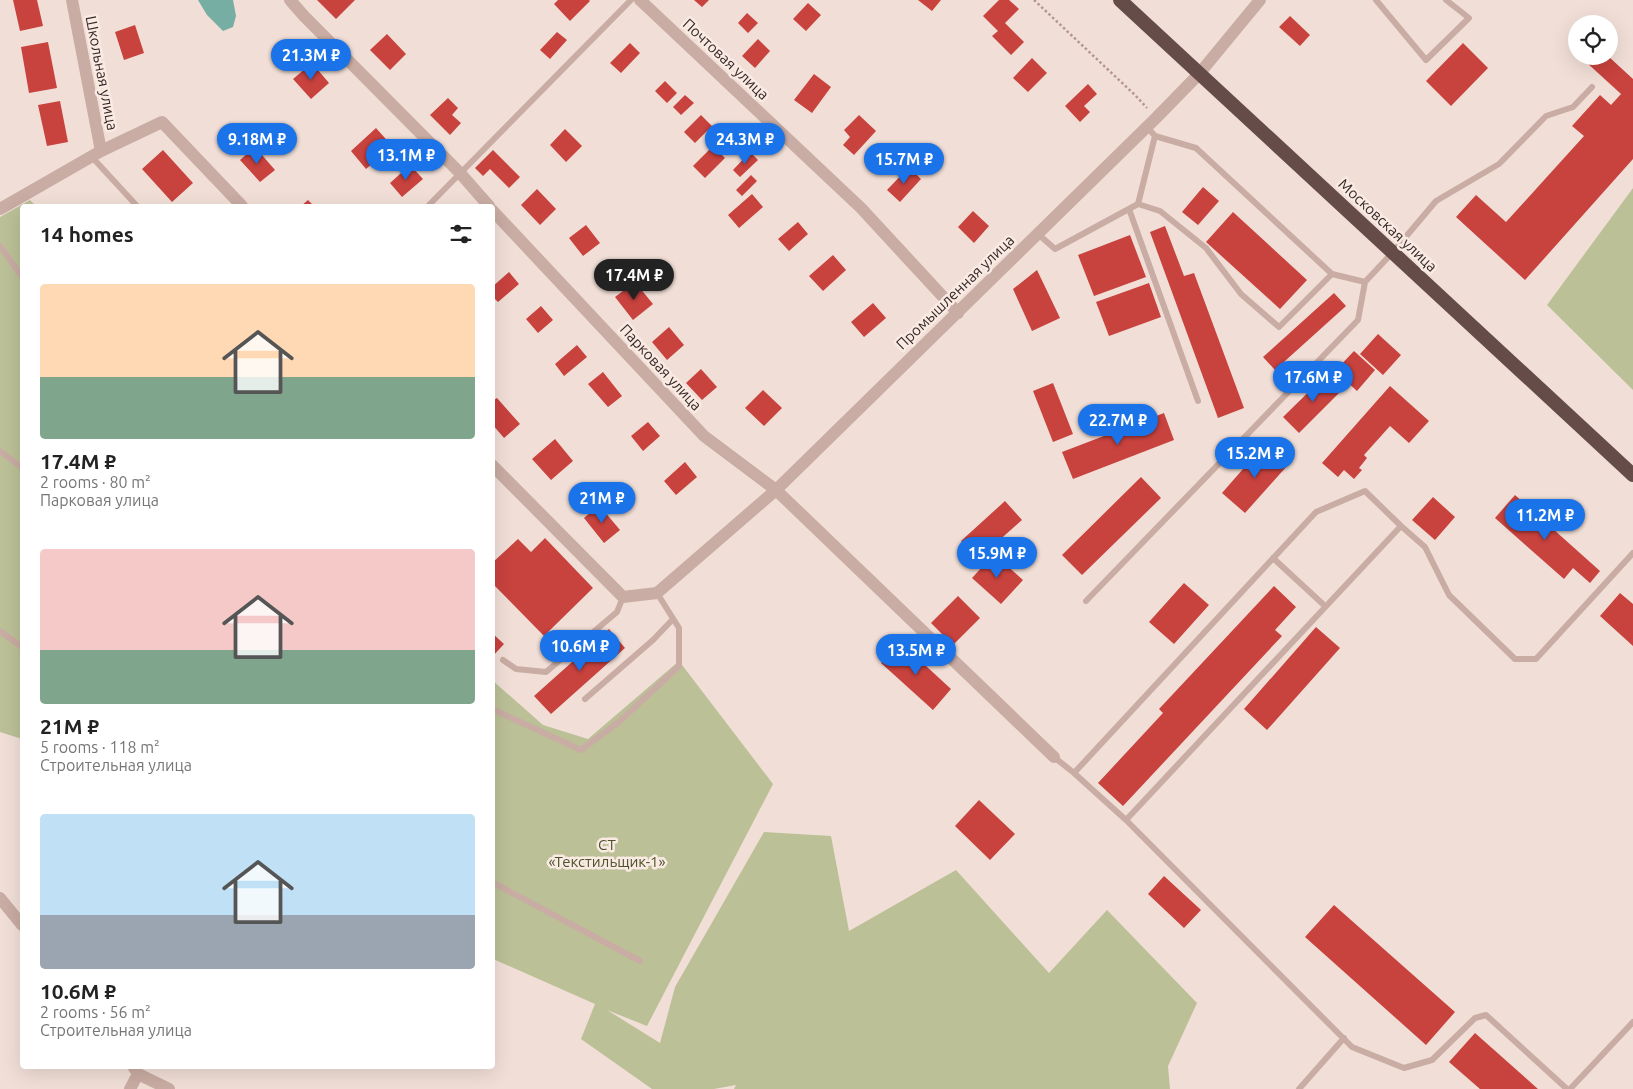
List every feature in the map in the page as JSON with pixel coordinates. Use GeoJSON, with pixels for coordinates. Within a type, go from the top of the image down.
{"type":"FeatureCollection","features":[{"type":"Feature","properties":{"kind":"highway","name":"Московская улица"},"geometry":{"type":"LineString","coordinates":[[1120,0],[1633,475]]}},
{"type":"Feature","properties":{"kind":"street","name":"Школьная улица"},"geometry":{"type":"LineString","coordinates":[[72,0],[96,154]]}},
{"type":"Feature","properties":{"kind":"street"},"geometry":{"type":"LineString","coordinates":[[290,0],[460,173],[487,204]]}},
{"type":"Feature","properties":{"kind":"street","name":"Почтовая улица"},"geometry":{"type":"LineString","coordinates":[[640,0],[861,208],[958,313]]}},
{"type":"Feature","properties":{"kind":"street","name":"Промышленная улица"},"geometry":{"type":"LineString","coordinates":[[658,593],[776,490],[1038,234],[1153,127],[1260,0]]}},
{"type":"Feature","properties":{"kind":"street"},"geometry":{"type":"LineString","coordinates":[[0,209],[96,154],[162,122],[240,204]]}},
{"type":"Feature","properties":{"kind":"street","name":"Парковая улица"},"geometry":{"type":"LineString","coordinates":[[495,213],[704,436],[776,490],[1054,757]]}},
{"type":"Feature","properties":{"kind":"street"},"geometry":{"type":"LineString","coordinates":[[495,468],[623,597],[658,593]]}},
{"type":"Feature","properties":{"kind":"street"},"geometry":{"type":"LineString","coordinates":[[0,898],[20,923]]}},
{"type":"Feature","properties":{"kind":"street"},"geometry":{"type":"LineString","coordinates":[[130,1089],[135,1070],[169,1089]]}},
{"type":"Feature","properties":{"kind":"lane"},"geometry":{"type":"LineString","coordinates":[[430,204],[632,0]]}},
{"type":"Feature","properties":{"kind":"lane"},"geometry":{"type":"LineString","coordinates":[[1376,0],[1426,60],[1469,18],[1446,0]]}},
{"type":"Feature","properties":{"kind":"lane"},"geometry":{"type":"LineString","coordinates":[[1086,601],[1358,320],[1365,282],[1436,201],[1500,164],[1546,116],[1573,107],[1592,87]]}},
{"type":"Feature","properties":{"kind":"lane"},"geometry":{"type":"LineString","coordinates":[[1138,204],[1153,127],[1196,148],[1332,274],[1365,282]]}},
{"type":"Feature","properties":{"kind":"lane"},"geometry":{"type":"LineString","coordinates":[[96,154],[135,204]]}},
{"type":"Feature","properties":{"kind":"lane"},"geometry":{"type":"LineString","coordinates":[[1038,234],[1055,249],[1138,204],[1160,210],[1206,248],[1241,294],[1279,327],[1332,274]]}},
{"type":"Feature","properties":{"kind":"lane"},"geometry":{"type":"LineString","coordinates":[[1129,209],[1198,402]]}},
{"type":"Feature","properties":{"kind":"lane"},"geometry":{"type":"LineString","coordinates":[[0,246],[20,274]]}},
{"type":"Feature","properties":{"kind":"lane"},"geometry":{"type":"LineString","coordinates":[[0,451],[20,466]]}},
{"type":"Feature","properties":{"kind":"lane"},"geometry":{"type":"LineString","coordinates":[[1074,773],[1316,512],[1365,491],[1425,547],[1449,595],[1515,659],[1536,659],[1633,553]]}},
{"type":"Feature","properties":{"kind":"lane"},"geometry":{"type":"LineString","coordinates":[[1126,820],[1401,526]]}},
{"type":"Feature","properties":{"kind":"lane"},"geometry":{"type":"LineString","coordinates":[[1273,558],[1326,606]]}},
{"type":"Feature","properties":{"kind":"lane"},"geometry":{"type":"LineString","coordinates":[[495,711],[581,750],[620,721],[679,666],[679,628],[658,593]]}},
{"type":"Feature","properties":{"kind":"lane"},"geometry":{"type":"LineString","coordinates":[[503,660],[516,669],[546,672],[617,612],[623,597]]}},
{"type":"Feature","properties":{"kind":"lane"},"geometry":{"type":"LineString","coordinates":[[585,699],[653,640],[673,619]]}},
{"type":"Feature","properties":{"kind":"lane"},"geometry":{"type":"LineString","coordinates":[[0,631],[20,646]]}},
{"type":"Feature","properties":{"kind":"lane"},"geometry":{"type":"LineString","coordinates":[[1054,757],[1126,820],[1352,1047],[1404,1068],[1432,1060],[1475,1018],[1486,1016],[1568,1089],[1633,1022]]}},
{"type":"Feature","properties":{"kind":"lane"},"geometry":{"type":"LineString","coordinates":[[495,884],[640,961]]}},
{"type":"Feature","properties":{"kind":"lane"},"geometry":{"type":"LineString","coordinates":[[1299,1089],[1344,1038]]}},
{"type":"Feature","properties":{"kind":"path"},"geometry":{"type":"LineString","coordinates":[[1034,0],[1135,95],[1153,127]]}},
{"type":"Feature","properties":{"kind":"green space"},"geometry":{"type":"Polygon","coordinates":[[[1633,188],[1633,390],[1547,305],[1633,188]]]}},
{"type":"Feature","properties":{"kind":"green space"},"geometry":{"type":"Polygon","coordinates":[[[30,200],[34,204],[23,204],[30,200]]]}},
{"type":"Feature","properties":{"kind":"green space"},"geometry":{"type":"Polygon","coordinates":[[[20,206],[20,738],[0,732],[0,217],[20,206]]]}},
{"type":"Feature","properties":{"kind":"green space","name":"СТ «Текстильщик-1»"},"geometry":{"type":"Polygon","coordinates":[[[679,661],[773,784],[647,1026],[607,1010],[660,1043],[675,987],[764,832],[831,836],[849,931],[956,870],[1049,973],[1107,910],[1197,1003],[1168,1066],[1170,1089],[734,1089],[736,1085],[714,1089],[652,1089],[581,1039],[595,1004],[495,960],[495,683],[543,725],[588,739],[679,661]]]}},
{"type":"Feature","properties":{"kind":"water"},"geometry":{"type":"Polygon","coordinates":[[[198,0],[233,0],[236,16],[233,27],[223,31],[207,15],[198,0]]]}},
{"type":"Feature","properties":{"kind":"building"},"geometry":{"type":"Polygon","coordinates":[[[13,0],[37,0],[43,26],[20,31],[13,0]]]}},
{"type":"Feature","properties":{"kind":"building"},"geometry":{"type":"Polygon","coordinates":[[[317,0],[355,0],[336,19],[317,0]]]}},
{"type":"Feature","properties":{"kind":"building"},"geometry":{"type":"Polygon","coordinates":[[[558,0],[590,1],[570,21],[554,4],[558,0]]]}},
{"type":"Feature","properties":{"kind":"building"},"geometry":{"type":"Polygon","coordinates":[[[694,0],[709,0],[702,7],[694,0]]]}},
{"type":"Feature","properties":{"kind":"building"},"geometry":{"type":"Polygon","coordinates":[[[918,0],[941,0],[932,11],[918,0]]]}},
{"type":"Feature","properties":{"kind":"building"},"geometry":{"type":"Polygon","coordinates":[[[999,0],[1009,0],[1019,9],[1005,23],[1024,42],[1011,55],[992,36],[998,31],[983,16],[999,0]]]}},
{"type":"Feature","properties":{"kind":"building"},"geometry":{"type":"Polygon","coordinates":[[[808,3],[821,15],[806,31],[793,19],[808,3]]]}},
{"type":"Feature","properties":{"kind":"building"},"geometry":{"type":"Polygon","coordinates":[[[747,13],[758,23],[748,33],[738,23],[747,13]]]}},
{"type":"Feature","properties":{"kind":"building"},"geometry":{"type":"Polygon","coordinates":[[[1290,16],[1310,35],[1300,46],[1279,27],[1290,16]]]}},
{"type":"Feature","properties":{"kind":"building"},"geometry":{"type":"Polygon","coordinates":[[[135,25],[144,53],[124,60],[115,32],[135,25]]]}},
{"type":"Feature","properties":{"kind":"building"},"geometry":{"type":"Polygon","coordinates":[[[557,32],[567,40],[550,59],[540,50],[557,32]]]}},
{"type":"Feature","properties":{"kind":"building"},"geometry":{"type":"Polygon","coordinates":[[[387,34],[406,54],[390,70],[370,50],[387,34]]]}},
{"type":"Feature","properties":{"kind":"building"},"geometry":{"type":"Polygon","coordinates":[[[758,39],[770,51],[755,68],[742,56],[758,39]]]}},
{"type":"Feature","properties":{"kind":"building"},"geometry":{"type":"Polygon","coordinates":[[[48,42],[57,88],[29,93],[21,47],[48,42]]]}},
{"type":"Feature","properties":{"kind":"building"},"geometry":{"type":"Polygon","coordinates":[[[630,43],[640,53],[621,73],[610,63],[630,43]]]}},
{"type":"Feature","properties":{"kind":"building"},"geometry":{"type":"Polygon","coordinates":[[[1463,43],[1488,68],[1451,106],[1426,81],[1463,43]]]}},
{"type":"Feature","properties":{"kind":"building"},"geometry":{"type":"Polygon","coordinates":[[[1032,58],[1047,73],[1028,92],[1013,78],[1032,58]]]}},
{"type":"Feature","properties":{"kind":"building"},"geometry":{"type":"Polygon","coordinates":[[[312,63],[329,83],[311,99],[293,79],[312,63]]]}},
{"type":"Feature","properties":{"kind":"building"},"geometry":{"type":"Polygon","coordinates":[[[1589,65],[1618,65],[1633,79],[1633,159],[1525,280],[1456,217],[1476,195],[1506,222],[1584,136],[1572,126],[1600,95],[1611,105],[1621,94],[1589,65]]]}},
{"type":"Feature","properties":{"kind":"building"},"geometry":{"type":"Polygon","coordinates":[[[814,74],[831,87],[812,113],[794,100],[814,74]]]}},
{"type":"Feature","properties":{"kind":"building"},"geometry":{"type":"Polygon","coordinates":[[[665,81],[677,93],[667,103],[655,91],[665,81]]]}},
{"type":"Feature","properties":{"kind":"building"},"geometry":{"type":"Polygon","coordinates":[[[1088,84],[1097,94],[1084,106],[1090,112],[1080,122],[1065,106],[1088,84]]]}},
{"type":"Feature","properties":{"kind":"building"},"geometry":{"type":"Polygon","coordinates":[[[685,95],[694,103],[681,115],[673,107],[685,95]]]}},
{"type":"Feature","properties":{"kind":"building"},"geometry":{"type":"Polygon","coordinates":[[[448,98],[458,108],[452,115],[461,123],[450,135],[430,115],[448,98]]]}},
{"type":"Feature","properties":{"kind":"building"},"geometry":{"type":"Polygon","coordinates":[[[60,101],[68,142],[47,146],[38,105],[60,101]]]}},
{"type":"Feature","properties":{"kind":"building"},"geometry":{"type":"Polygon","coordinates":[[[701,115],[712,126],[695,143],[684,132],[701,115]]]}},
{"type":"Feature","properties":{"kind":"building"},"geometry":{"type":"Polygon","coordinates":[[[859,115],[876,131],[854,155],[843,145],[850,137],[844,130],[859,115]]]}},
{"type":"Feature","properties":{"kind":"building"},"geometry":{"type":"Polygon","coordinates":[[[376,128],[392,146],[366,169],[351,151],[376,128]]]}},
{"type":"Feature","properties":{"kind":"building"},"geometry":{"type":"Polygon","coordinates":[[[565,129],[582,146],[566,162],[550,145],[565,129]]]}},
{"type":"Feature","properties":{"kind":"building"},"geometry":{"type":"Polygon","coordinates":[[[713,146],[725,158],[705,178],[693,166],[713,146]]]}},
{"type":"Feature","properties":{"kind":"building"},"geometry":{"type":"Polygon","coordinates":[[[255,147],[275,170],[260,182],[240,160],[255,147]]]}},
{"type":"Feature","properties":{"kind":"building"},"geometry":{"type":"Polygon","coordinates":[[[163,150],[193,183],[172,202],[142,169],[163,150]]]}},
{"type":"Feature","properties":{"kind":"building"},"geometry":{"type":"Polygon","coordinates":[[[493,150],[520,177],[509,188],[490,169],[483,176],[475,168],[493,150]]]}},
{"type":"Feature","properties":{"kind":"building"},"geometry":{"type":"Polygon","coordinates":[[[750,152],[758,160],[740,177],[733,170],[750,152]]]}},
{"type":"Feature","properties":{"kind":"building"},"geometry":{"type":"Polygon","coordinates":[[[410,165],[423,179],[402,197],[390,183],[410,165]]]}},
{"type":"Feature","properties":{"kind":"building"},"geometry":{"type":"Polygon","coordinates":[[[909,167],[921,179],[900,202],[887,190],[909,167]]]}},
{"type":"Feature","properties":{"kind":"building"},"geometry":{"type":"Polygon","coordinates":[[[751,175],[757,181],[742,196],[736,190],[751,175]]]}},
{"type":"Feature","properties":{"kind":"building"},"geometry":{"type":"Polygon","coordinates":[[[1203,187],[1219,201],[1198,225],[1182,212],[1203,187]]]}},
{"type":"Feature","properties":{"kind":"building"},"geometry":{"type":"Polygon","coordinates":[[[537,189],[556,209],[540,225],[521,205],[537,189]]]}},
{"type":"Feature","properties":{"kind":"building"},"geometry":{"type":"Polygon","coordinates":[[[752,194],[763,207],[739,228],[728,215],[752,194]]]}},
{"type":"Feature","properties":{"kind":"building"},"geometry":{"type":"Polygon","coordinates":[[[308,200],[312,204],[303,204],[308,200]]]}},
{"type":"Feature","properties":{"kind":"building"},"geometry":{"type":"Polygon","coordinates":[[[973,211],[989,226],[974,243],[958,227],[973,211]]]}},
{"type":"Feature","properties":{"kind":"building"},"geometry":{"type":"Polygon","coordinates":[[[1233,212],[1307,280],[1280,309],[1206,242],[1233,212]]]}},
{"type":"Feature","properties":{"kind":"building"},"geometry":{"type":"Polygon","coordinates":[[[798,222],[808,234],[789,251],[778,239],[798,222]]]}},
{"type":"Feature","properties":{"kind":"building"},"geometry":{"type":"Polygon","coordinates":[[[586,225],[600,243],[583,256],[569,238],[586,225]]]}},
{"type":"Feature","properties":{"kind":"building"},"geometry":{"type":"Polygon","coordinates":[[[1165,226],[1184,276],[1194,273],[1244,408],[1218,418],[1150,232],[1165,226]]]}},
{"type":"Feature","properties":{"kind":"building"},"geometry":{"type":"Polygon","coordinates":[[[1130,235],[1146,277],[1094,296],[1078,255],[1130,235]]]}},
{"type":"Feature","properties":{"kind":"building"},"geometry":{"type":"Polygon","coordinates":[[[833,255],[846,270],[823,291],[809,276],[833,255]]]}},
{"type":"Feature","properties":{"kind":"building"},"geometry":{"type":"Polygon","coordinates":[[[1037,270],[1060,318],[1032,331],[1013,289],[1037,270]]]}},
{"type":"Feature","properties":{"kind":"building"},"geometry":{"type":"Polygon","coordinates":[[[509,272],[519,284],[498,302],[495,299],[495,284],[509,272]]]}},
{"type":"Feature","properties":{"kind":"building"},"geometry":{"type":"Polygon","coordinates":[[[635,282],[653,304],[633,320],[615,297],[635,282]]]}},
{"type":"Feature","properties":{"kind":"building"},"geometry":{"type":"Polygon","coordinates":[[[1149,283],[1161,317],[1109,336],[1096,302],[1149,283]]]}},
{"type":"Feature","properties":{"kind":"building"},"geometry":{"type":"Polygon","coordinates":[[[1334,293],[1346,306],[1275,370],[1263,357],[1334,293]]]}},
{"type":"Feature","properties":{"kind":"building"},"geometry":{"type":"Polygon","coordinates":[[[873,303],[886,318],[864,337],[851,322],[873,303]]]}},
{"type":"Feature","properties":{"kind":"building"},"geometry":{"type":"Polygon","coordinates":[[[541,306],[553,320],[538,333],[526,319],[541,306]]]}},
{"type":"Feature","properties":{"kind":"building"},"geometry":{"type":"Polygon","coordinates":[[[669,327],[684,345],[667,360],[652,342],[669,327]]]}},
{"type":"Feature","properties":{"kind":"building"},"geometry":{"type":"Polygon","coordinates":[[[1378,334],[1401,355],[1383,375],[1360,354],[1378,334]]]}},
{"type":"Feature","properties":{"kind":"building"},"geometry":{"type":"Polygon","coordinates":[[[577,345],[587,357],[564,376],[555,364],[577,345]]]}},
{"type":"Feature","properties":{"kind":"building"},"geometry":{"type":"Polygon","coordinates":[[[1354,351],[1375,370],[1357,391],[1335,371],[1354,351]]]}},
{"type":"Feature","properties":{"kind":"building"},"geometry":{"type":"Polygon","coordinates":[[[701,369],[717,387],[702,400],[686,383],[701,369]]]}},
{"type":"Feature","properties":{"kind":"building"},"geometry":{"type":"Polygon","coordinates":[[[603,372],[622,396],[608,407],[588,384],[603,372]]]}},
{"type":"Feature","properties":{"kind":"building"},"geometry":{"type":"Polygon","coordinates":[[[1328,373],[1343,389],[1299,433],[1283,417],[1328,373]]]}},
{"type":"Feature","properties":{"kind":"building"},"geometry":{"type":"Polygon","coordinates":[[[1053,383],[1073,434],[1053,442],[1033,391],[1053,383]]]}},
{"type":"Feature","properties":{"kind":"building"},"geometry":{"type":"Polygon","coordinates":[[[1390,386],[1429,421],[1409,443],[1390,426],[1364,455],[1367,458],[1359,468],[1362,470],[1354,479],[1344,470],[1338,477],[1322,463],[1390,386]]]}},
{"type":"Feature","properties":{"kind":"building"},"geometry":{"type":"Polygon","coordinates":[[[763,390],[782,408],[764,426],[745,408],[763,390]]]}},
{"type":"Feature","properties":{"kind":"building"},"geometry":{"type":"Polygon","coordinates":[[[497,398],[520,424],[504,438],[495,428],[495,399],[497,398]]]}},
{"type":"Feature","properties":{"kind":"building"},"geometry":{"type":"Polygon","coordinates":[[[1164,413],[1174,440],[1073,479],[1062,452],[1164,413]]]}},
{"type":"Feature","properties":{"kind":"building"},"geometry":{"type":"Polygon","coordinates":[[[648,422],[660,436],[643,451],[631,436],[648,422]]]}},
{"type":"Feature","properties":{"kind":"building"},"geometry":{"type":"Polygon","coordinates":[[[555,439],[573,461],[551,480],[532,459],[555,439]]]}},
{"type":"Feature","properties":{"kind":"building"},"geometry":{"type":"Polygon","coordinates":[[[1264,445],[1287,466],[1245,513],[1222,493],[1264,445]]]}},
{"type":"Feature","properties":{"kind":"building"},"geometry":{"type":"Polygon","coordinates":[[[685,462],[697,477],[676,495],[664,481],[685,462]]]}},
{"type":"Feature","properties":{"kind":"building"},"geometry":{"type":"Polygon","coordinates":[[[1141,477],[1161,498],[1082,575],[1062,555],[1141,477]]]}},
{"type":"Feature","properties":{"kind":"building"},"geometry":{"type":"Polygon","coordinates":[[[1515,495],[1600,571],[1590,583],[1573,568],[1564,579],[1495,518],[1515,495]]]}},
{"type":"Feature","properties":{"kind":"building"},"geometry":{"type":"Polygon","coordinates":[[[1433,497],[1455,517],[1435,540],[1412,520],[1433,497]]]}},
{"type":"Feature","properties":{"kind":"building"},"geometry":{"type":"Polygon","coordinates":[[[1005,501],[1022,520],[977,560],[961,541],[1005,501]]]}},
{"type":"Feature","properties":{"kind":"building"},"geometry":{"type":"Polygon","coordinates":[[[599,505],[620,530],[604,543],[584,518],[599,505]]]}},
{"type":"Feature","properties":{"kind":"building"},"geometry":{"type":"Polygon","coordinates":[[[545,538],[593,588],[544,636],[495,586],[495,560],[518,539],[531,552],[545,538]]]}},
{"type":"Feature","properties":{"kind":"building"},"geometry":{"type":"Polygon","coordinates":[[[994,554],[1023,580],[1001,604],[972,578],[994,554]]]}},
{"type":"Feature","properties":{"kind":"building"},"geometry":{"type":"Polygon","coordinates":[[[1184,583],[1209,605],[1174,644],[1149,622],[1184,583]]]}},
{"type":"Feature","properties":{"kind":"building"},"geometry":{"type":"Polygon","coordinates":[[[1274,586],[1296,607],[1275,630],[1282,636],[1123,806],[1098,783],[1163,713],[1159,709],[1274,586]]]}},
{"type":"Feature","properties":{"kind":"building"},"geometry":{"type":"Polygon","coordinates":[[[1620,593],[1633,604],[1633,646],[1600,616],[1620,593]]]}},
{"type":"Feature","properties":{"kind":"building"},"geometry":{"type":"Polygon","coordinates":[[[958,596],[980,618],[953,645],[931,623],[958,596]]]}},
{"type":"Feature","properties":{"kind":"building"},"geometry":{"type":"Polygon","coordinates":[[[1316,627],[1340,648],[1267,730],[1244,709],[1316,627]]]}},
{"type":"Feature","properties":{"kind":"building"},"geometry":{"type":"Polygon","coordinates":[[[609,629],[625,648],[551,714],[534,696],[609,629]]]}},
{"type":"Feature","properties":{"kind":"building"},"geometry":{"type":"Polygon","coordinates":[[[495,636],[504,644],[495,654],[495,636]]]}},
{"type":"Feature","properties":{"kind":"building"},"geometry":{"type":"Polygon","coordinates":[[[900,642],[951,689],[933,710],[881,663],[900,642]]]}},
{"type":"Feature","properties":{"kind":"building"},"geometry":{"type":"Polygon","coordinates":[[[979,800],[1015,834],[990,860],[955,826],[979,800]]]}},
{"type":"Feature","properties":{"kind":"building"},"geometry":{"type":"Polygon","coordinates":[[[1164,876],[1201,910],[1184,928],[1148,894],[1164,876]]]}},
{"type":"Feature","properties":{"kind":"building"},"geometry":{"type":"Polygon","coordinates":[[[1334,905],[1455,1012],[1426,1045],[1305,937],[1334,905]]]}},
{"type":"Feature","properties":{"kind":"building"},"geometry":{"type":"Polygon","coordinates":[[[1475,1033],[1538,1089],[1480,1089],[1449,1062],[1475,1033]]]}}]}
